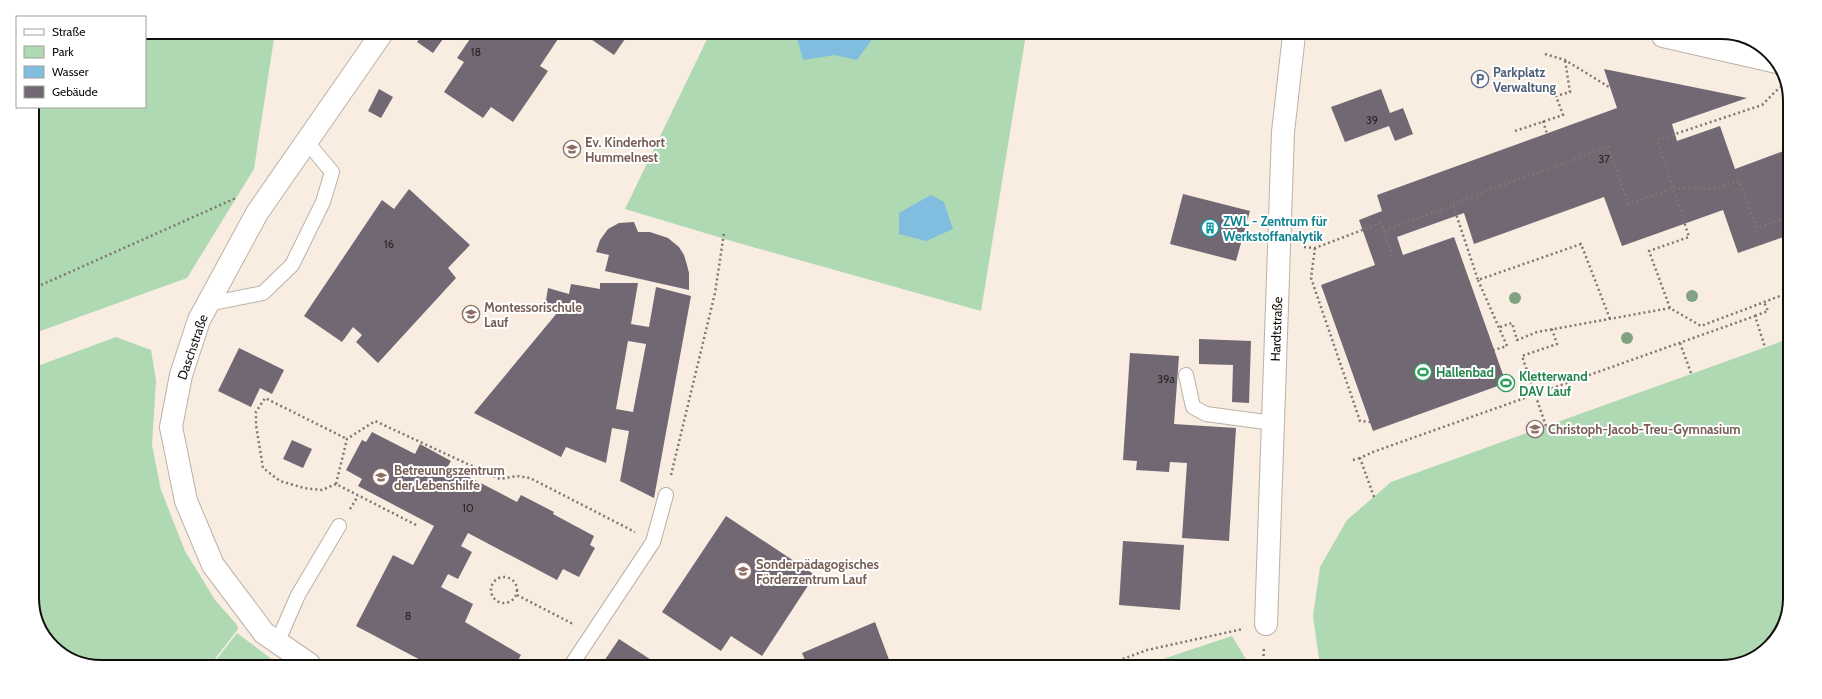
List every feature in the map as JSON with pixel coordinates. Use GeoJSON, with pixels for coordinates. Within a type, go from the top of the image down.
{"type":"FeatureCollection","features":[{"type":"Feature","properties":{"kind":"street","name":"Daschstraße"},"geometry":{"type":"LineString","coordinates":[[303,660],[276,643],[264,633],[212,565],[186,501],[171,428],[181,375],[199,320],[257,213],[378,39]]}},
{"type":"Feature","properties":{"kind":"street","name":"Hardtstraße"},"geometry":{"type":"LineString","coordinates":[[1266,624],[1283,132],[1294,39]]}},
{"type":"Feature","properties":{"kind":"street"},"geometry":{"type":"LineString","coordinates":[[1676,39],[1767,60]]}},
{"type":"Feature","properties":{"kind":"lane"},"geometry":{"type":"LineString","coordinates":[[208,304],[263,293],[292,265],[323,202],[332,172],[307,142]]}},
{"type":"Feature","properties":{"kind":"lane"},"geometry":{"type":"LineString","coordinates":[[1186,375],[1193,407],[1206,414],[1273,423]]}},
{"type":"Feature","properties":{"kind":"lane"},"geometry":{"type":"LineString","coordinates":[[575,660],[653,542],[666,494]]}},
{"type":"Feature","properties":{"kind":"lane"},"geometry":{"type":"LineString","coordinates":[[276,643],[298,595],[339,526]]}},
{"type":"Feature","properties":{"kind":"path"},"geometry":{"type":"LineString","coordinates":[[1544,54],[1565,60],[1609,87]]}},
{"type":"Feature","properties":{"kind":"path"},"geometry":{"type":"LineString","coordinates":[[1515,130],[1563,115],[1556,96],[1570,92],[1565,60]]}},
{"type":"Feature","properties":{"kind":"path"},"geometry":{"type":"LineString","coordinates":[[1781,85],[1762,105],[1658,140],[1689,237],[1649,251],[1670,308],[1701,326],[1783,295]]}},
{"type":"Feature","properties":{"kind":"path"},"geometry":{"type":"LineString","coordinates":[[1543,121],[1547,134]]}},
{"type":"Feature","properties":{"kind":"path"},"geometry":{"type":"LineString","coordinates":[[1384,231],[1453,205],[1459,201],[1608,147],[1628,204],[1673,188],[1715,189],[1739,181],[1757,228],[1783,219]]}},
{"type":"Feature","properties":{"kind":"path"},"geometry":{"type":"LineString","coordinates":[[39,286],[240,196]]}},
{"type":"Feature","properties":{"kind":"path"},"geometry":{"type":"LineString","coordinates":[[1453,205],[1478,280],[1500,327],[1507,346],[1494,350]]}},
{"type":"Feature","properties":{"kind":"path"},"geometry":{"type":"LineString","coordinates":[[1279,244],[1315,248],[1381,223],[1393,258]]}},
{"type":"Feature","properties":{"kind":"path"},"geometry":{"type":"LineString","coordinates":[[666,494],[715,293],[724,233]]}},
{"type":"Feature","properties":{"kind":"path"},"geometry":{"type":"LineString","coordinates":[[1478,280],[1581,244],[1610,319]]}},
{"type":"Feature","properties":{"kind":"path"},"geometry":{"type":"LineString","coordinates":[[1315,248],[1311,278],[1360,421],[1370,422]]}},
{"type":"Feature","properties":{"kind":"path"},"geometry":{"type":"LineString","coordinates":[[1353,460],[1768,311],[1764,302]]}},
{"type":"Feature","properties":{"kind":"path"},"geometry":{"type":"LineString","coordinates":[[1500,327],[1512,323],[1517,340],[1537,332],[1670,308]]}},
{"type":"Feature","properties":{"kind":"path"},"geometry":{"type":"LineString","coordinates":[[1755,316],[1765,347]]}},
{"type":"Feature","properties":{"kind":"path"},"geometry":{"type":"LineString","coordinates":[[1546,426],[1522,356],[1557,344],[1552,329]]}},
{"type":"Feature","properties":{"kind":"path"},"geometry":{"type":"LineString","coordinates":[[1680,343],[1691,373]]}},
{"type":"Feature","properties":{"kind":"path"},"geometry":{"type":"LineString","coordinates":[[347,439],[264,398],[256,412],[256,425],[263,468],[280,481],[304,488],[322,490],[336,484],[416,524]]}},
{"type":"Feature","properties":{"kind":"path"},"geometry":{"type":"LineString","coordinates":[[336,484],[347,439],[375,421],[500,479],[517,476],[530,478],[653,542]]}},
{"type":"Feature","properties":{"kind":"path"},"geometry":{"type":"LineString","coordinates":[[1360,458],[1374,497]]}},
{"type":"Feature","properties":{"kind":"path"},"geometry":{"type":"LineString","coordinates":[[501,577],[510,577],[517,585],[517,595],[509,602],[499,602],[492,595],[492,584],[501,577]]}},
{"type":"Feature","properties":{"kind":"path"},"geometry":{"type":"LineString","coordinates":[[517,595],[593,634]]}},
{"type":"Feature","properties":{"kind":"path"},"geometry":{"type":"LineString","coordinates":[[1120,660],[1147,650],[1266,624]]}},
{"type":"Feature","properties":{"kind":"green space"},"geometry":{"type":"Polygon","coordinates":[[[146,39],[274,39],[254,169],[187,278],[39,331],[39,108],[146,108],[146,39]]]}},
{"type":"Feature","properties":{"kind":"green space"},"geometry":{"type":"Polygon","coordinates":[[[707,39],[1025,39],[981,311],[735,242],[625,209],[707,39]]]}},
{"type":"Feature","properties":{"kind":"green space"},"geometry":{"type":"Polygon","coordinates":[[[116,337],[151,350],[156,381],[152,445],[161,490],[185,551],[215,600],[237,625],[238,629],[214,660],[89,659],[74,654],[60,645],[47,629],[40,610],[39,602],[39,365],[116,337]]]}},
{"type":"Feature","properties":{"kind":"green space"},"geometry":{"type":"Polygon","coordinates":[[[1783,341],[1782,610],[1777,625],[1770,636],[1762,645],[1741,657],[1721,660],[1319,660],[1313,616],[1320,567],[1347,520],[1391,482],[1783,341]]]}},
{"type":"Feature","properties":{"kind":"green space"},"geometry":{"type":"Polygon","coordinates":[[[237,633],[273,660],[216,660],[237,633]]]}},
{"type":"Feature","properties":{"kind":"green space"},"geometry":{"type":"Polygon","coordinates":[[[1232,636],[1246,660],[1160,660],[1232,636]]]}},
{"type":"Feature","properties":{"kind":"water"},"geometry":{"type":"Polygon","coordinates":[[[797,39],[872,39],[857,60],[835,55],[803,60],[797,39]]]}},
{"type":"Feature","properties":{"kind":"water"},"geometry":{"type":"Polygon","coordinates":[[[931,195],[944,202],[953,229],[926,241],[899,234],[899,213],[931,195]]]}},
{"type":"Feature","properties":{"kind":"building"},"geometry":{"type":"Polygon","coordinates":[[[419,39],[443,39],[433,53],[417,42],[419,39]]]}},
{"type":"Feature","properties":{"kind":"building"},"geometry":{"type":"Polygon","coordinates":[[[470,39],[558,39],[540,66],[548,71],[513,122],[491,107],[483,118],[444,92],[464,62],[457,58],[470,39]]]}},
{"type":"Feature","properties":{"kind":"building"},"geometry":{"type":"Polygon","coordinates":[[[591,39],[625,39],[614,55],[591,39]]]}},
{"type":"Feature","properties":{"kind":"building"},"geometry":{"type":"Polygon","coordinates":[[[1604,69],[1747,98],[1672,124],[1677,141],[1720,126],[1735,169],[1783,151],[1783,237],[1738,253],[1723,210],[1622,246],[1604,197],[1474,244],[1464,213],[1397,237],[1403,255],[1454,237],[1506,383],[1373,431],[1321,285],[1375,265],[1359,220],[1382,211],[1377,195],[1617,108],[1604,69]]]}},
{"type":"Feature","properties":{"kind":"building"},"geometry":{"type":"Polygon","coordinates":[[[379,89],[393,97],[381,118],[368,111],[379,89]]]}},
{"type":"Feature","properties":{"kind":"building"},"geometry":{"type":"Polygon","coordinates":[[[1381,89],[1390,113],[1403,108],[1413,134],[1395,141],[1389,126],[1345,142],[1331,107],[1381,89]]]}},
{"type":"Feature","properties":{"kind":"building"},"geometry":{"type":"Polygon","coordinates":[[[409,189],[470,245],[448,268],[456,278],[378,363],[356,342],[362,335],[353,327],[342,342],[304,316],[382,200],[394,209],[409,189]]]}},
{"type":"Feature","properties":{"kind":"building","name":"ZWL - Zentrum für Werkstoffanalytik"},"geometry":{"type":"Polygon","coordinates":[[[1183,194],[1250,211],[1236,261],[1170,244],[1183,194]]]}},
{"type":"Feature","properties":{"kind":"building"},"geometry":{"type":"Polygon","coordinates":[[[634,222],[638,232],[650,232],[668,238],[679,247],[684,255],[689,273],[689,290],[605,271],[609,255],[596,252],[600,240],[608,229],[619,223],[634,222]]]}},
{"type":"Feature","properties":{"kind":"building"},"geometry":{"type":"Polygon","coordinates":[[[600,283],[638,283],[631,324],[649,327],[656,287],[691,296],[654,498],[620,481],[629,431],[612,428],[606,463],[566,447],[561,457],[474,413],[557,313],[544,312],[548,288],[569,294],[571,284],[600,289],[600,283]],[[628,341],[616,409],[633,412],[646,344],[628,341]]]}},
{"type":"Feature","properties":{"kind":"building"},"geometry":{"type":"Polygon","coordinates":[[[1199,339],[1251,341],[1249,403],[1232,402],[1233,365],[1199,364],[1199,339]]]}},
{"type":"Feature","properties":{"kind":"building"},"geometry":{"type":"Polygon","coordinates":[[[239,348],[284,370],[272,394],[260,388],[251,407],[218,391],[239,348]]]}},
{"type":"Feature","properties":{"kind":"building"},"geometry":{"type":"Polygon","coordinates":[[[1130,353],[1179,356],[1174,424],[1236,428],[1229,541],[1182,538],[1187,463],[1170,462],[1169,472],[1136,470],[1137,461],[1123,460],[1130,353]]]}},
{"type":"Feature","properties":{"kind":"building"},"geometry":{"type":"Polygon","coordinates":[[[372,432],[415,454],[420,444],[451,461],[448,466],[517,502],[521,495],[554,512],[553,514],[594,536],[590,545],[595,548],[579,577],[563,569],[557,580],[468,533],[461,546],[472,552],[458,579],[448,574],[441,587],[473,604],[465,622],[521,655],[518,660],[420,660],[356,626],[393,555],[413,565],[434,526],[358,486],[362,479],[346,470],[362,440],[366,442],[372,432]]]}},
{"type":"Feature","properties":{"kind":"building"},"geometry":{"type":"Polygon","coordinates":[[[292,440],[312,449],[303,468],[283,459],[292,440]]]}},
{"type":"Feature","properties":{"kind":"building"},"geometry":{"type":"Polygon","coordinates":[[[726,516],[815,575],[762,656],[731,636],[721,651],[662,612],[726,516]]]}},
{"type":"Feature","properties":{"kind":"building"},"geometry":{"type":"Polygon","coordinates":[[[1123,541],[1184,545],[1180,610],[1119,605],[1123,541]]]}},
{"type":"Feature","properties":{"kind":"building"},"geometry":{"type":"Polygon","coordinates":[[[875,622],[889,660],[805,660],[802,653],[875,622]]]}},
{"type":"Feature","properties":{"kind":"building"},"geometry":{"type":"Polygon","coordinates":[[[619,639],[651,660],[605,660],[619,639]]]}},
{"type":"Feature","properties":{"kind":"place","name":"Parkplatz Verwaltung"},"geometry":{"type":"Point","coordinates":[1480,79]}},
{"type":"Feature","properties":{"kind":"place","name":"Ev. Kinderhort Hummelnest"},"geometry":{"type":"Point","coordinates":[572,149]}},
{"type":"Feature","properties":{"kind":"place","name":"ZWL - Zentrum für Werkstoffanalytik"},"geometry":{"type":"Point","coordinates":[1210,228]}},
{"type":"Feature","properties":{"kind":"place","name":"Montessorischule Lauf"},"geometry":{"type":"Point","coordinates":[471,314]}},
{"type":"Feature","properties":{"kind":"place","name":"Hallenbad"},"geometry":{"type":"Point","coordinates":[1423,372]}},
{"type":"Feature","properties":{"kind":"place","name":"Kletterwand DAV Lauf"},"geometry":{"type":"Point","coordinates":[1506,383]}},
{"type":"Feature","properties":{"kind":"place","name":"Christoph-Jacob-Treu-Gymnasium"},"geometry":{"type":"Point","coordinates":[1535,429]}},
{"type":"Feature","properties":{"kind":"place","name":"Betreuungszentrum der Lebenshilfe"},"geometry":{"type":"Point","coordinates":[381,477]}},
{"type":"Feature","properties":{"kind":"place","name":"Sonderpädagogisches Förderzentrum Lauf"},"geometry":{"type":"Point","coordinates":[743,571]}}]}
